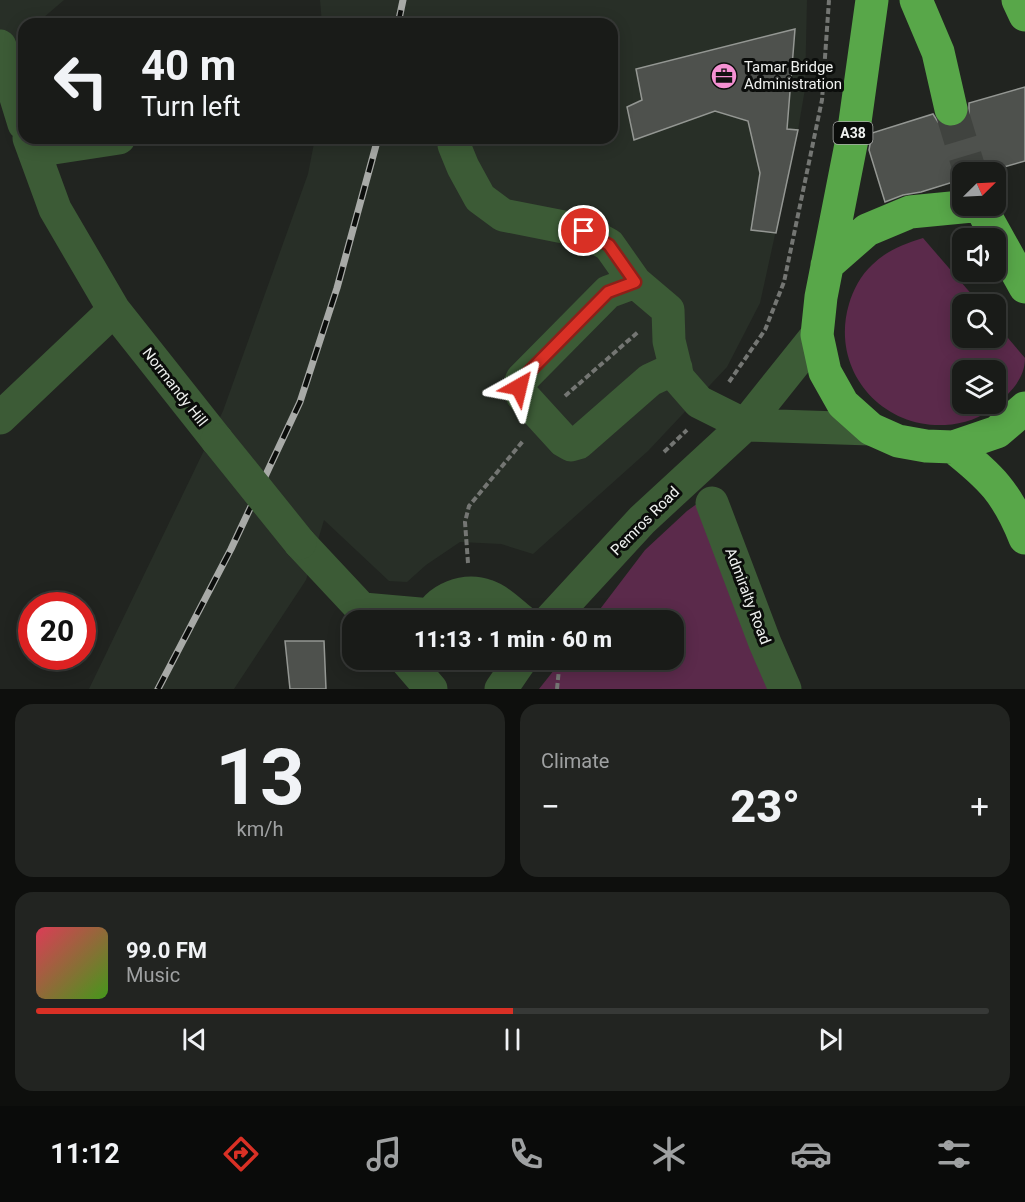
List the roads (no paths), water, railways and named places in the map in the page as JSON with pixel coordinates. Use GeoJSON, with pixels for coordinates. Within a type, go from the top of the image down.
{"type":"FeatureCollection","features":[{"type":"Feature","properties":{"kind":"highway","name":"A38"},"geometry":{"type":"LineString","coordinates":[[827,265],[854,129],[872,0]]}},
{"type":"Feature","properties":{"kind":"highway"},"geometry":{"type":"LineString","coordinates":[[916,0],[938,52],[951,109]]}},
{"type":"Feature","properties":{"kind":"highway"},"geometry":{"type":"LineString","coordinates":[[938,52],[943,0]]}},
{"type":"Feature","properties":{"kind":"highway"},"geometry":{"type":"LineString","coordinates":[[1018,0],[1025,15]]}},
{"type":"Feature","properties":{"kind":"highway"},"geometry":{"type":"LineString","coordinates":[[952,208],[910,212],[867,230],[827,265],[817,335],[825,372],[843,404],[871,429],[898,441],[926,446],[953,447],[997,432],[1025,408]]}},
{"type":"Feature","properties":{"kind":"highway"},"geometry":{"type":"LineString","coordinates":[[986,216],[1025,287]]}},
{"type":"Feature","properties":{"kind":"highway"},"geometry":{"type":"LineString","coordinates":[[953,447],[979,467],[997,486],[1014,511],[1025,538]]}},
{"type":"Feature","properties":{"kind":"street","name":"Normandy Hill"},"geometry":{"type":"LineString","coordinates":[[0,46],[18,103]]}},
{"type":"Feature","properties":{"kind":"street","name":"Normandy Hill"},"geometry":{"type":"LineString","coordinates":[[31,144],[55,209],[114,310],[300,543],[363,610]]}},
{"type":"Feature","properties":{"kind":"street"},"geometry":{"type":"LineString","coordinates":[[454,144],[463,167],[480,198],[503,215],[584,231],[609,245],[635,282],[668,310],[669,340],[678,378],[699,402],[745,425],[871,429]]}},
{"type":"Feature","properties":{"kind":"street"},"geometry":{"type":"LineString","coordinates":[[635,282],[608,292],[522,379],[519,387],[522,395],[564,441],[571,445],[578,443],[650,380],[675,369]]}},
{"type":"Feature","properties":{"kind":"street"},"geometry":{"type":"LineString","coordinates":[[0,418],[114,310]]}},
{"type":"Feature","properties":{"kind":"street","name":"Pemros Road"},"geometry":{"type":"LineString","coordinates":[[559,610],[642,520],[745,425],[817,335]]}},
{"type":"Feature","properties":{"kind":"street","name":"Admiralty Road"},"geometry":{"type":"LineString","coordinates":[[712,503],[726,575],[765,643],[785,689]]}},
{"type":"Feature","properties":{"kind":"street"},"geometry":{"type":"LineString","coordinates":[[437,610],[446,600],[460,594],[488,596],[507,610]]}},
{"type":"Feature","properties":{"kind":"street"},"geometry":{"type":"LineString","coordinates":[[415,670],[431,689]]}},
{"type":"Feature","properties":{"kind":"street"},"geometry":{"type":"LineString","coordinates":[[428,670],[431,689]]}},
{"type":"Feature","properties":{"kind":"street"},"geometry":{"type":"LineString","coordinates":[[501,689],[514,670]]}},
{"type":"Feature","properties":{"kind":"tunnel"},"geometry":{"type":"LineString","coordinates":[[951,109],[967,162]]}},
{"type":"Feature","properties":{"kind":"railway"},"geometry":{"type":"LineString","coordinates":[[399,18],[403,0]]}},
{"type":"Feature","properties":{"kind":"railway"},"geometry":{"type":"LineString","coordinates":[[158,689],[231,549],[300,402],[337,288],[376,144]]}},
{"type":"Feature","properties":{"kind":"place","name":"Tamar Bridge Administration"},"geometry":{"type":"Point","coordinates":[724,76]}}]}
